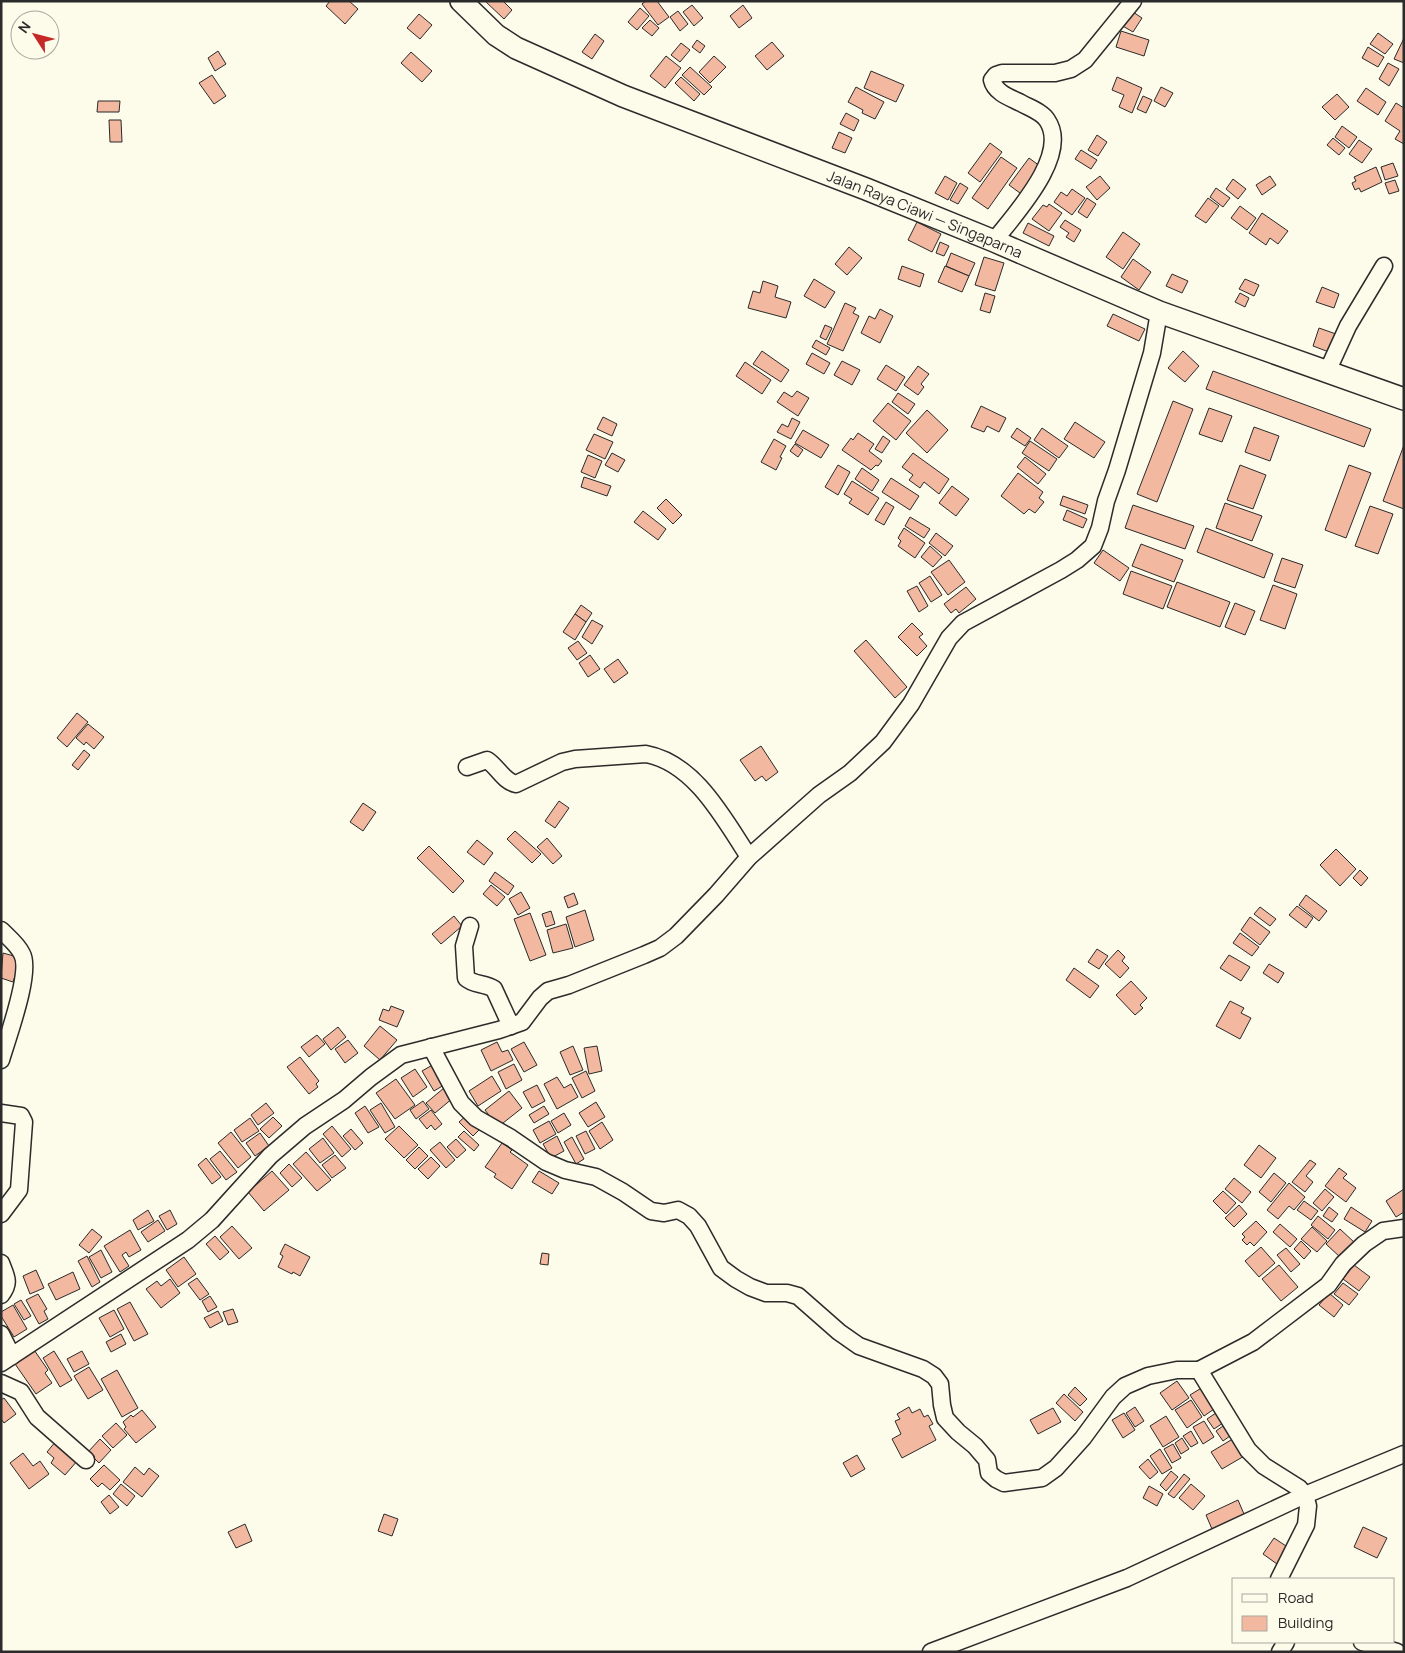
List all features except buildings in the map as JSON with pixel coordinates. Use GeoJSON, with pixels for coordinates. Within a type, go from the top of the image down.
{"type":"FeatureCollection","features":[{"type":"Feature","properties":{"kind":"main road","name":"Jalan Raya Ciawi — Singaparna"},"geometry":{"type":"LineString","coordinates":[[461,1],[496,35],[516,48],[623,96],[866,189],[994,241],[1159,312],[1404,400]]}},
{"type":"Feature","properties":{"kind":"street"},"geometry":{"type":"LineString","coordinates":[[994,241],[1040,180],[1051,157],[1052,136],[1047,119],[1040,113],[1001,93],[992,80],[996,75],[1002,73],[1056,74],[1071,69],[1084,60],[1132,1]]}},
{"type":"Feature","properties":{"kind":"street"},"geometry":{"type":"LineString","coordinates":[[1327,372],[1348,326],[1384,266]]}},
{"type":"Feature","properties":{"kind":"street"},"geometry":{"type":"LineString","coordinates":[[1,1334],[7,1360],[188,1240],[212,1220],[270,1156],[305,1126],[344,1100],[370,1077],[401,1055],[522,1022],[540,998],[548,991],[569,985],[644,955],[660,948],[676,936],[748,857],[819,795],[850,773],[883,742],[911,704],[949,638],[963,623],[1061,570],[1077,560],[1093,546],[1152,353],[1159,312]]}},
{"type":"Feature","properties":{"kind":"street"},"geometry":{"type":"LineString","coordinates":[[467,767],[486,760],[512,783],[516,784],[562,762],[575,759],[646,754],[654,756],[672,764],[688,776],[703,792],[723,818],[748,857]]}},
{"type":"Feature","properties":{"kind":"street"},"geometry":{"type":"LineString","coordinates":[[470,926],[464,946],[466,978],[469,981],[494,989],[511,1026]]}},
{"type":"Feature","properties":{"kind":"street"},"geometry":{"type":"LineString","coordinates":[[1,930],[22,953],[25,968],[22,987],[1,1060]]}},
{"type":"Feature","properties":{"kind":"street"},"geometry":{"type":"LineString","coordinates":[[431,1047],[461,1103],[476,1118],[511,1138],[546,1162],[565,1170],[596,1177],[651,1211],[664,1213],[678,1210],[688,1216],[698,1226],[721,1268],[736,1279],[766,1293],[787,1293],[798,1296],[834,1329],[859,1346],[923,1369],[934,1376],[940,1384],[945,1418],[987,1460],[989,1473],[1004,1483],[1042,1478],[1056,1468],[1083,1438],[1113,1397],[1125,1386],[1148,1376],[1177,1370],[1199,1370],[1253,1342],[1328,1285],[1343,1264],[1370,1240],[1383,1231],[1404,1228]]}},
{"type":"Feature","properties":{"kind":"street"},"geometry":{"type":"LineString","coordinates":[[1,1112],[21,1116],[24,1122],[19,1190],[1,1214]]}},
{"type":"Feature","properties":{"kind":"street"},"geometry":{"type":"LineString","coordinates":[[1,1264],[8,1282],[1,1295]]}},
{"type":"Feature","properties":{"kind":"street"},"geometry":{"type":"LineString","coordinates":[[1199,1370],[1248,1450],[1264,1466],[1299,1488],[1305,1495],[1308,1506],[1306,1525],[1280,1578]]}},
{"type":"Feature","properties":{"kind":"street"},"geometry":{"type":"LineString","coordinates":[[1,1384],[21,1392],[37,1417],[86,1460]]}},
{"type":"Feature","properties":{"kind":"street"},"geometry":{"type":"LineString","coordinates":[[931,1652],[1127,1578],[1305,1495],[1404,1454]]}},
{"type":"Feature","properties":{"kind":"street"},"geometry":{"type":"LineString","coordinates":[[1366,1643],[1397,1652]]}}]}
